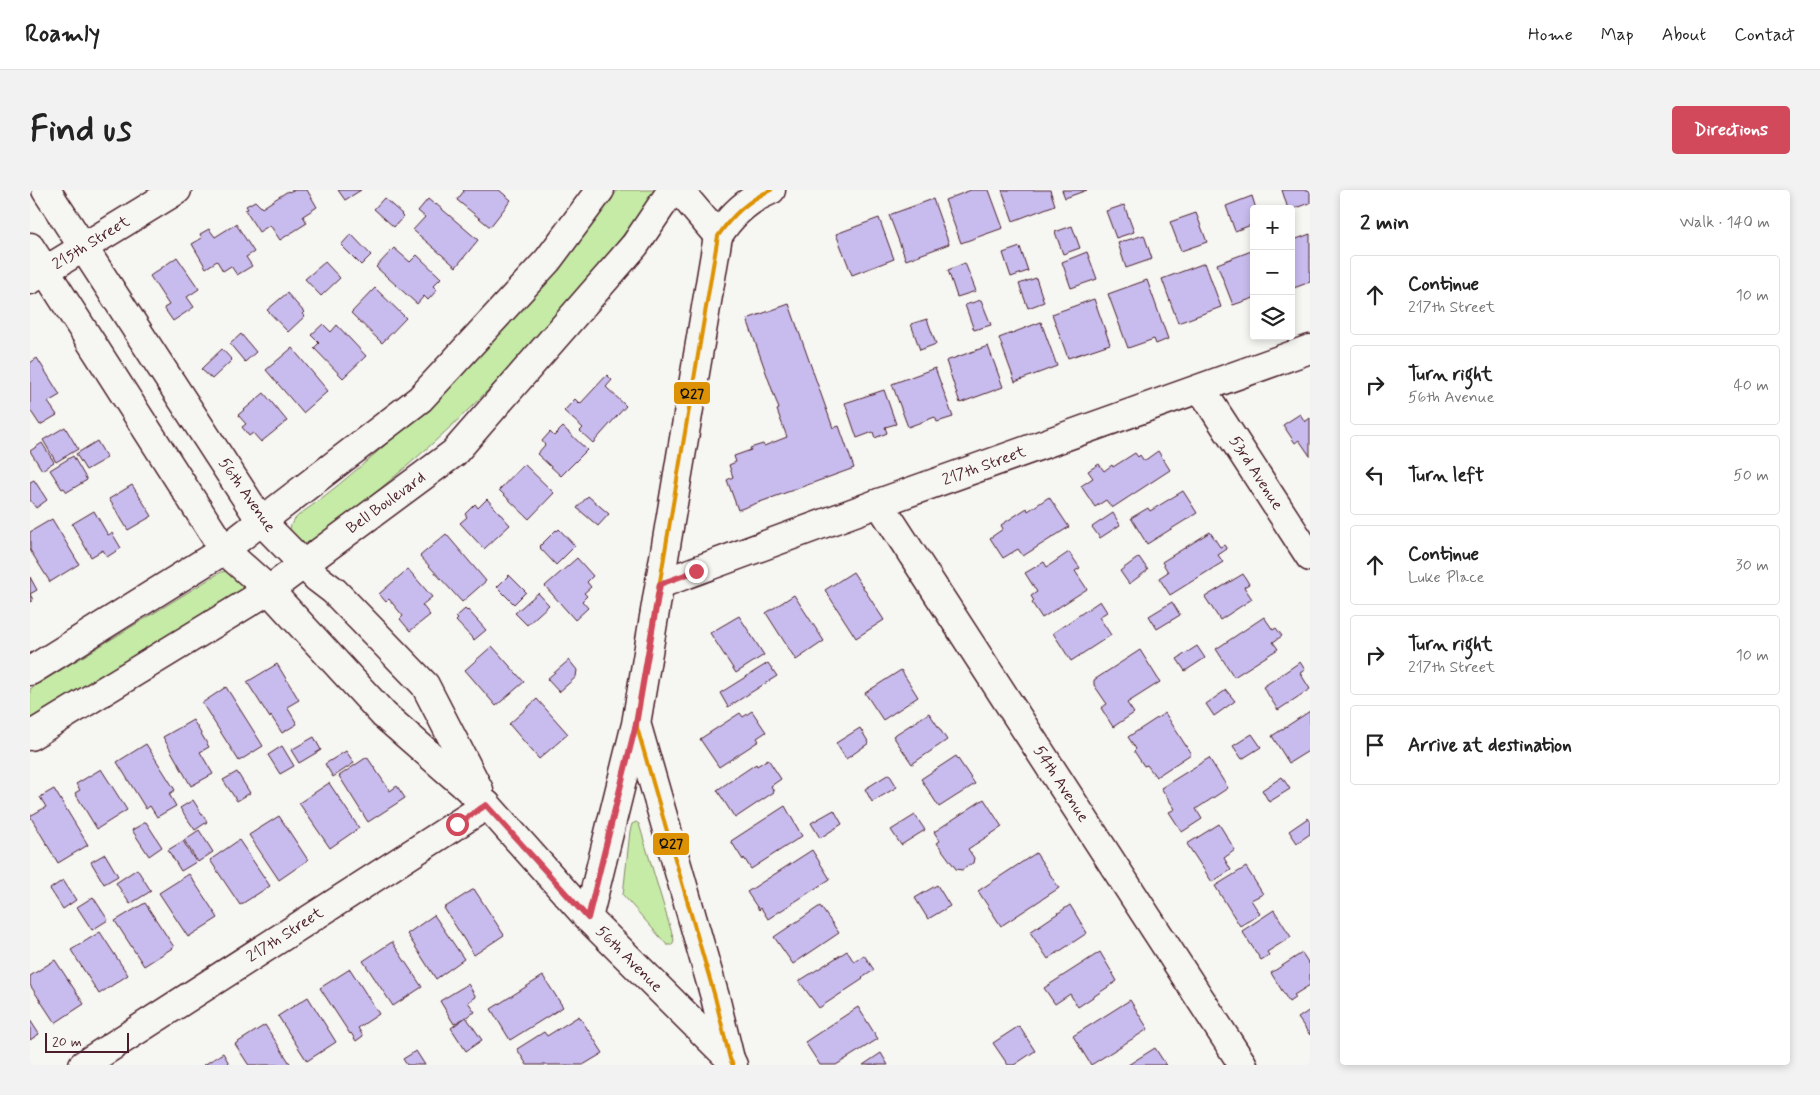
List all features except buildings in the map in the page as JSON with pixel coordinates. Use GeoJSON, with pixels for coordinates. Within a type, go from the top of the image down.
{"type":"FeatureCollection","features":[{"type":"Feature","properties":{"kind":"street","name":"56th Avenue"},"geometry":{"type":"LineString","coordinates":[[46,190],[261,522],[303,564],[334,591],[425,686],[486,805]]}},
{"type":"Feature","properties":{"kind":"street","name":"215th Street"},"geometry":{"type":"LineString","coordinates":[[38,275],[177,190]]}},
{"type":"Feature","properties":{"kind":"street"},"geometry":{"type":"LineString","coordinates":[[30,671],[224,550],[420,400],[548,260],[600,190]]}},
{"type":"Feature","properties":{"kind":"street","name":"Bell Boulevard"},"geometry":{"type":"LineString","coordinates":[[30,736],[269,590],[454,453],[635,245],[672,190]]}},
{"type":"Feature","properties":{"kind":"street"},"geometry":{"type":"LineString","coordinates":[[679,190],[718,236]]}},
{"type":"Feature","properties":{"kind":"street"},"geometry":{"type":"LineString","coordinates":[[588,918],[636,724],[718,236],[742,198],[771,190]]}},
{"type":"Feature","properties":{"kind":"street","name":"56th Avenue"},"geometry":{"type":"LineString","coordinates":[[30,246],[38,275],[224,550],[269,590],[384,715],[486,805],[588,918],[728,1063]]}},
{"type":"Feature","properties":{"kind":"street","name":"217th Street"},"geometry":{"type":"LineString","coordinates":[[660,584],[879,503],[1310,349]]}},
{"type":"Feature","properties":{"kind":"street","name":"53rd Avenue"},"geometry":{"type":"LineString","coordinates":[[1201,388],[1310,557]]}},
{"type":"Feature","properties":{"kind":"street","name":"54th Avenue"},"geometry":{"type":"LineString","coordinates":[[879,503],[1242,1065]]}},
{"type":"Feature","properties":{"kind":"street"},"geometry":{"type":"LineString","coordinates":[[636,724],[715,997],[728,1063]]}},
{"type":"Feature","properties":{"kind":"street","name":"217th Street"},"geometry":{"type":"LineString","coordinates":[[83,1065],[486,805]]}},
{"type":"Feature","properties":{"kind":"green space"},"geometry":{"type":"Polygon","coordinates":[[[618,190],[656,190],[604,260],[510,368],[412,462],[342,519],[305,546],[290,534],[291,524],[297,517],[340,484],[461,375],[516,315],[618,190]]]}},
{"type":"Feature","properties":{"kind":"green space"},"geometry":{"type":"Polygon","coordinates":[[[228,571],[241,581],[242,587],[239,593],[30,724],[30,689],[221,572],[228,571]]]}},
{"type":"Feature","properties":{"kind":"green space"},"geometry":{"type":"Polygon","coordinates":[[[636,822],[639,824],[674,940],[672,945],[667,945],[623,895],[630,831],[632,824],[636,822]]]}},
{"type":"Feature","properties":{"kind":"transit line","name":"Q27"},"geometry":{"type":"LineString","coordinates":[[733,1065],[636,724],[718,236],[741,209],[755,198],[771,190]]}},
{"type":"Feature","properties":{"kind":"route"},"geometry":{"type":"LineString","coordinates":[[457,824],[486,805],[588,918],[636,724],[660,584],[696,571]]}}]}
